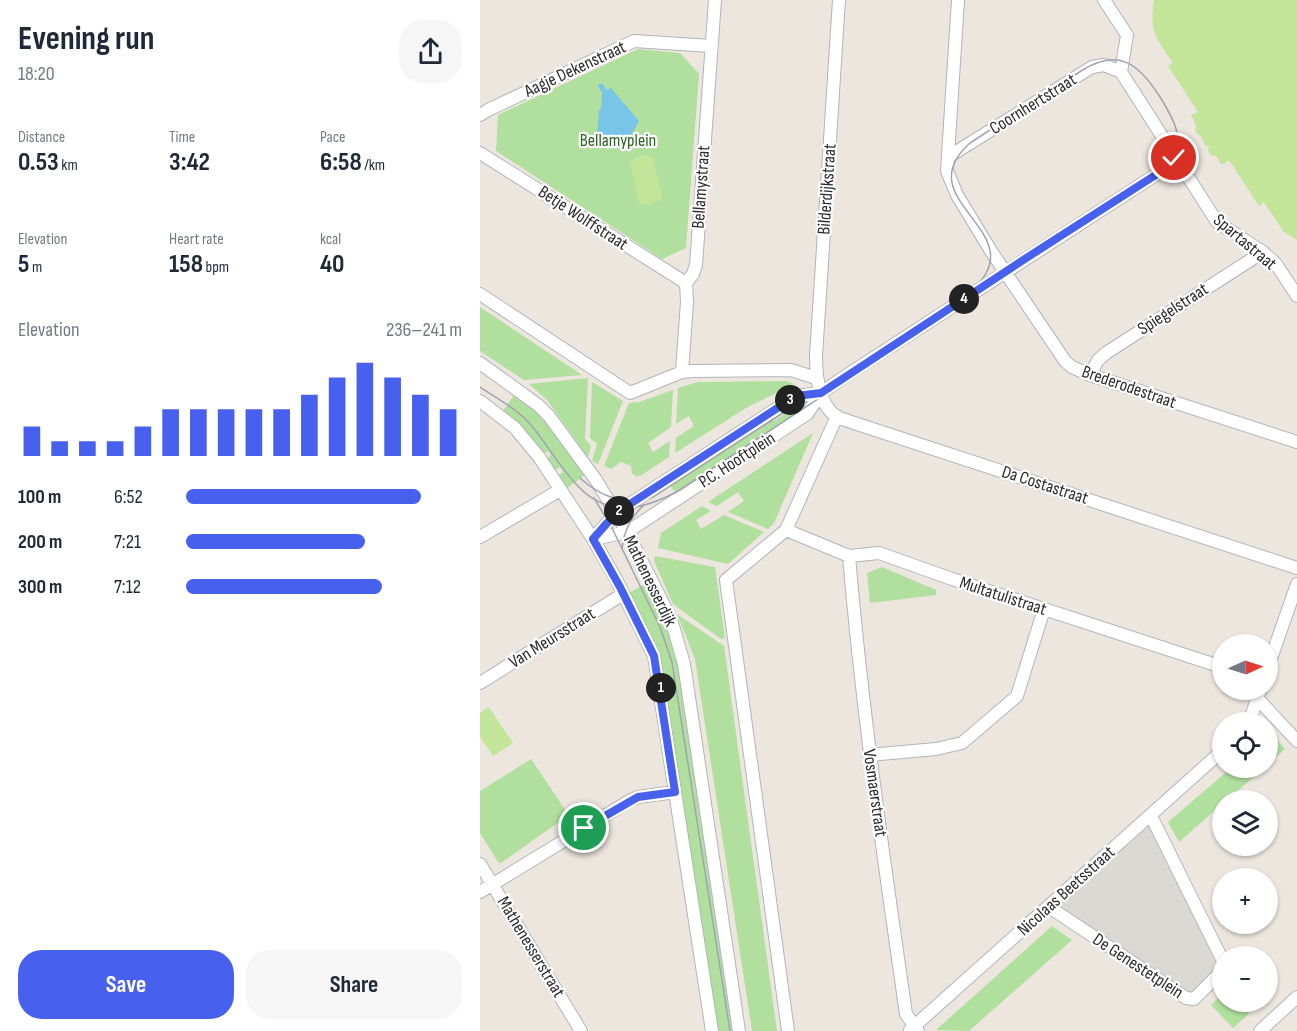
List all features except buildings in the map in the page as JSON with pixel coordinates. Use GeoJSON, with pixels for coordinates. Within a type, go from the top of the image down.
{"type":"FeatureCollection","features":[{"type":"Feature","properties":{"kind":"street","name":"Bellamystraat"},"geometry":{"type":"LineString","coordinates":[[682,372],[687,302],[686,283],[696,265],[716,0]]}},
{"type":"Feature","properties":{"kind":"street","name":"Bilderdijkstraat"},"geometry":{"type":"LineString","coordinates":[[816,378],[839,0]]}},
{"type":"Feature","properties":{"kind":"street","name":"Brederodestraat"},"geometry":{"type":"LineString","coordinates":[[958,0],[947,171],[957,195],[990,251],[1065,361],[1072,367],[1090,375],[1297,442]]}},
{"type":"Feature","properties":{"kind":"street"},"geometry":{"type":"LineString","coordinates":[[1104,0],[1127,35],[1121,72]]}},
{"type":"Feature","properties":{"kind":"street","name":"Aagje Dekenstraat"},"geometry":{"type":"LineString","coordinates":[[480,115],[634,41],[711,46]]}},
{"type":"Feature","properties":{"kind":"street","name":"Coornhertstraat"},"geometry":{"type":"LineString","coordinates":[[948,157],[1092,67],[1104,64],[1121,72]]}},
{"type":"Feature","properties":{"kind":"street","name":"Spartastraat"},"geometry":{"type":"LineString","coordinates":[[1121,72],[1217,222],[1263,252],[1276,264],[1297,296]]}},
{"type":"Feature","properties":{"kind":"street","name":"Betje Wolffstraat"},"geometry":{"type":"LineString","coordinates":[[480,153],[686,283]]}},
{"type":"Feature","properties":{"kind":"street"},"geometry":{"type":"LineString","coordinates":[[821,393],[1177,161]]}},
{"type":"Feature","properties":{"kind":"street","name":"Spiegelstraat"},"geometry":{"type":"LineString","coordinates":[[1090,375],[1098,360],[1106,353],[1263,252]]}},
{"type":"Feature","properties":{"kind":"street"},"geometry":{"type":"LineString","coordinates":[[480,294],[630,393],[682,372],[791,370],[816,378],[821,393],[837,416],[786,530],[726,580],[788,1031]]}},
{"type":"Feature","properties":{"kind":"street","name":"Mathenesserdijk"},"geometry":{"type":"LineString","coordinates":[[480,363],[527,395],[549,416],[596,480],[627,532],[668,612],[684,664],[739,1031]]}},
{"type":"Feature","properties":{"kind":"street","name":"P.C. Hooftplein"},"geometry":{"type":"LineString","coordinates":[[593,539],[616,513],[796,396],[821,393]]}},
{"type":"Feature","properties":{"kind":"street","name":"P.C. Hooftplein"},"geometry":{"type":"LineString","coordinates":[[593,539],[627,532],[807,414],[821,393]]}},
{"type":"Feature","properties":{"kind":"street","name":"Mathenesserdijk"},"geometry":{"type":"LineString","coordinates":[[480,401],[502,417],[526,440],[560,490],[593,539],[624,594],[656,660],[712,1031]]}},
{"type":"Feature","properties":{"kind":"street","name":"Da Costastraat"},"geometry":{"type":"LineString","coordinates":[[837,416],[1297,567]]}},
{"type":"Feature","properties":{"kind":"street"},"geometry":{"type":"LineString","coordinates":[[480,537],[560,490]]}},
{"type":"Feature","properties":{"kind":"street","name":"Multatulistraat"},"geometry":{"type":"LineString","coordinates":[[786,530],[849,556],[879,553],[1212,664]]}},
{"type":"Feature","properties":{"kind":"street","name":"Vosmaerstraat"},"geometry":{"type":"LineString","coordinates":[[849,556],[855,634],[869,755],[906,1014],[914,1029]]}},
{"type":"Feature","properties":{"kind":"street"},"geometry":{"type":"LineString","coordinates":[[1278,638],[1297,584]]}},
{"type":"Feature","properties":{"kind":"street","name":"Van Meursstraat"},"geometry":{"type":"LineString","coordinates":[[480,683],[624,594]]}},
{"type":"Feature","properties":{"kind":"street"},"geometry":{"type":"LineString","coordinates":[[869,755],[936,749],[962,743],[1017,696],[1044,609]]}},
{"type":"Feature","properties":{"kind":"street"},"geometry":{"type":"LineString","coordinates":[[1263,700],[1297,741]]}},
{"type":"Feature","properties":{"kind":"street","name":"Nicolaas Beetsstraat"},"geometry":{"type":"LineString","coordinates":[[914,1029],[1212,760]]}},
{"type":"Feature","properties":{"kind":"street"},"geometry":{"type":"LineString","coordinates":[[480,892],[629,801],[638,797],[675,792]]}},
{"type":"Feature","properties":{"kind":"street"},"geometry":{"type":"LineString","coordinates":[[1151,816],[1216,946]]}},
{"type":"Feature","properties":{"kind":"street","name":"Mathenesserstraat"},"geometry":{"type":"LineString","coordinates":[[480,864],[581,1031]]}},
{"type":"Feature","properties":{"kind":"street","name":"De Genestetplein"},"geometry":{"type":"LineString","coordinates":[[1049,907],[1186,999],[1194,999],[1212,981]]}},
{"type":"Feature","properties":{"kind":"street"},"geometry":{"type":"LineString","coordinates":[[1260,1031],[1297,997]]}},
{"type":"Feature","properties":{"kind":"green space"},"geometry":{"type":"Polygon","coordinates":[[[1154,0],[1297,0],[1297,240],[1283,231],[1264,202],[1259,206],[1229,160],[1221,164],[1216,156],[1211,155],[1208,151],[1209,146],[1206,146],[1202,136],[1198,135],[1195,130],[1196,125],[1191,115],[1198,112],[1168,66],[1173,63],[1155,34],[1152,20],[1154,0]]]}},
{"type":"Feature","properties":{"kind":"green space","name":"Bellamyplein"},"geometry":{"type":"Polygon","coordinates":[[[638,49],[680,53],[699,74],[686,248],[662,259],[496,151],[498,115],[638,49]]]}},
{"type":"Feature","properties":{"kind":"green space"},"geometry":{"type":"Polygon","coordinates":[[[646,155],[653,158],[662,199],[648,205],[639,203],[630,162],[636,157],[646,155]]]}},
{"type":"Feature","properties":{"kind":"green space"},"geometry":{"type":"Polygon","coordinates":[[[480,307],[582,375],[524,380],[480,351],[480,307]]]}},
{"type":"Feature","properties":{"kind":"green space"},"geometry":{"type":"Polygon","coordinates":[[[588,378],[585,439],[591,446],[588,457],[547,400],[529,384],[588,378]]]}},
{"type":"Feature","properties":{"kind":"green space"},"geometry":{"type":"Polygon","coordinates":[[[786,381],[794,384],[746,408],[675,453],[676,438],[694,426],[689,416],[676,424],[678,388],[698,382],[786,381]]]}},
{"type":"Feature","properties":{"kind":"green space"},"geometry":{"type":"Polygon","coordinates":[[[592,382],[623,401],[598,464],[592,461],[597,444],[590,438],[592,382]]]}},
{"type":"Feature","properties":{"kind":"green space"},"geometry":{"type":"Polygon","coordinates":[[[673,390],[671,427],[648,443],[653,452],[670,441],[669,457],[640,476],[638,475],[636,479],[636,475],[632,474],[631,466],[621,462],[611,469],[604,466],[629,403],[639,402],[673,390]]]}},
{"type":"Feature","properties":{"kind":"green space"},"geometry":{"type":"Polygon","coordinates":[[[516,392],[538,410],[586,474],[567,488],[558,476],[563,472],[560,467],[554,471],[546,459],[551,455],[548,451],[543,454],[503,411],[516,392]]]}},
{"type":"Feature","properties":{"kind":"green space"},"geometry":{"type":"Polygon","coordinates":[[[791,410],[795,418],[677,495],[669,484],[772,418],[774,421],[791,410]]]}},
{"type":"Feature","properties":{"kind":"green space"},"geometry":{"type":"Polygon","coordinates":[[[813,433],[774,523],[768,529],[728,512],[744,501],[738,492],[717,506],[708,502],[813,433]]]}},
{"type":"Feature","properties":{"kind":"green space"},"geometry":{"type":"Polygon","coordinates":[[[702,506],[711,511],[696,520],[701,529],[724,515],[764,532],[728,564],[658,548],[661,533],[702,506]]]}},
{"type":"Feature","properties":{"kind":"green space"},"geometry":{"type":"Polygon","coordinates":[[[655,556],[715,567],[725,638],[721,639],[673,604],[654,561],[655,556]]]}},
{"type":"Feature","properties":{"kind":"green space"},"geometry":{"type":"Polygon","coordinates":[[[882,567],[936,590],[936,595],[870,603],[867,573],[882,567]]]}},
{"type":"Feature","properties":{"kind":"green space"},"geometry":{"type":"Polygon","coordinates":[[[648,582],[650,585],[645,588],[647,593],[653,591],[677,653],[735,1031],[717,1031],[662,666],[629,593],[648,582]]]}},
{"type":"Feature","properties":{"kind":"green space"},"geometry":{"type":"Polygon","coordinates":[[[677,614],[724,646],[777,1031],[752,1031],[695,659],[677,614]]]}},
{"type":"Feature","properties":{"kind":"green space"},"geometry":{"type":"Polygon","coordinates":[[[489,707],[513,743],[493,756],[480,737],[480,713],[489,707]]]}},
{"type":"Feature","properties":{"kind":"green space"},"geometry":{"type":"Polygon","coordinates":[[[1278,741],[1285,749],[1278,755],[1278,741]]]}},
{"type":"Feature","properties":{"kind":"green space"},"geometry":{"type":"Polygon","coordinates":[[[531,759],[566,811],[566,817],[501,863],[498,862],[480,833],[480,791],[531,759]]]}},
{"type":"Feature","properties":{"kind":"green space"},"geometry":{"type":"Polygon","coordinates":[[[1219,778],[1252,778],[1239,790],[1212,790],[1212,813],[1179,842],[1168,822],[1219,778]]]}},
{"type":"Feature","properties":{"kind":"green space"},"geometry":{"type":"Polygon","coordinates":[[[1052,926],[1072,940],[969,1031],[936,1030],[1052,926]]]}},
{"type":"Feature","properties":{"kind":"green space"},"geometry":{"type":"Polygon","coordinates":[[[1218,1012],[1247,1012],[1249,1014],[1233,1028],[1218,1012]]]}},
{"type":"Feature","properties":{"kind":"shaded area"},"geometry":{"type":"Polygon","coordinates":[[[1151,816],[1216,946],[1212,946],[1212,981],[1194,999],[1049,907],[1151,816]]]}},
{"type":"Feature","properties":{"kind":"water"},"geometry":{"type":"Polygon","coordinates":[[[602,83],[607,90],[611,88],[639,121],[626,144],[597,137],[602,93],[598,85],[602,83]]]}},
{"type":"Feature","properties":{"kind":"tram line"},"geometry":{"type":"LineString","coordinates":[[480,387],[526,419],[576,484],[600,503],[626,508],[666,497],[680,490],[1162,172],[1175,154],[1178,135],[1171,117],[1152,85],[1136,68],[1127,63],[1106,60],[1081,71],[970,143],[954,164],[952,183],[959,200],[983,234],[990,252],[987,271],[970,292],[653,497],[632,500],[614,498],[597,491],[580,478]]}},
{"type":"Feature","properties":{"kind":"tram line"},"geometry":{"type":"LineString","coordinates":[[594,498],[612,528],[660,627],[672,662],[730,1031]]}},
{"type":"Feature","properties":{"kind":"tram line"},"geometry":{"type":"LineString","coordinates":[[622,549],[629,525],[644,505]]}},
{"type":"Feature","properties":{"kind":"route"},"geometry":{"type":"LineString","coordinates":[[584,828],[638,797],[675,792],[654,656],[639,623],[593,539],[616,513],[796,396],[821,393],[1177,161],[1174,158]]}}]}
